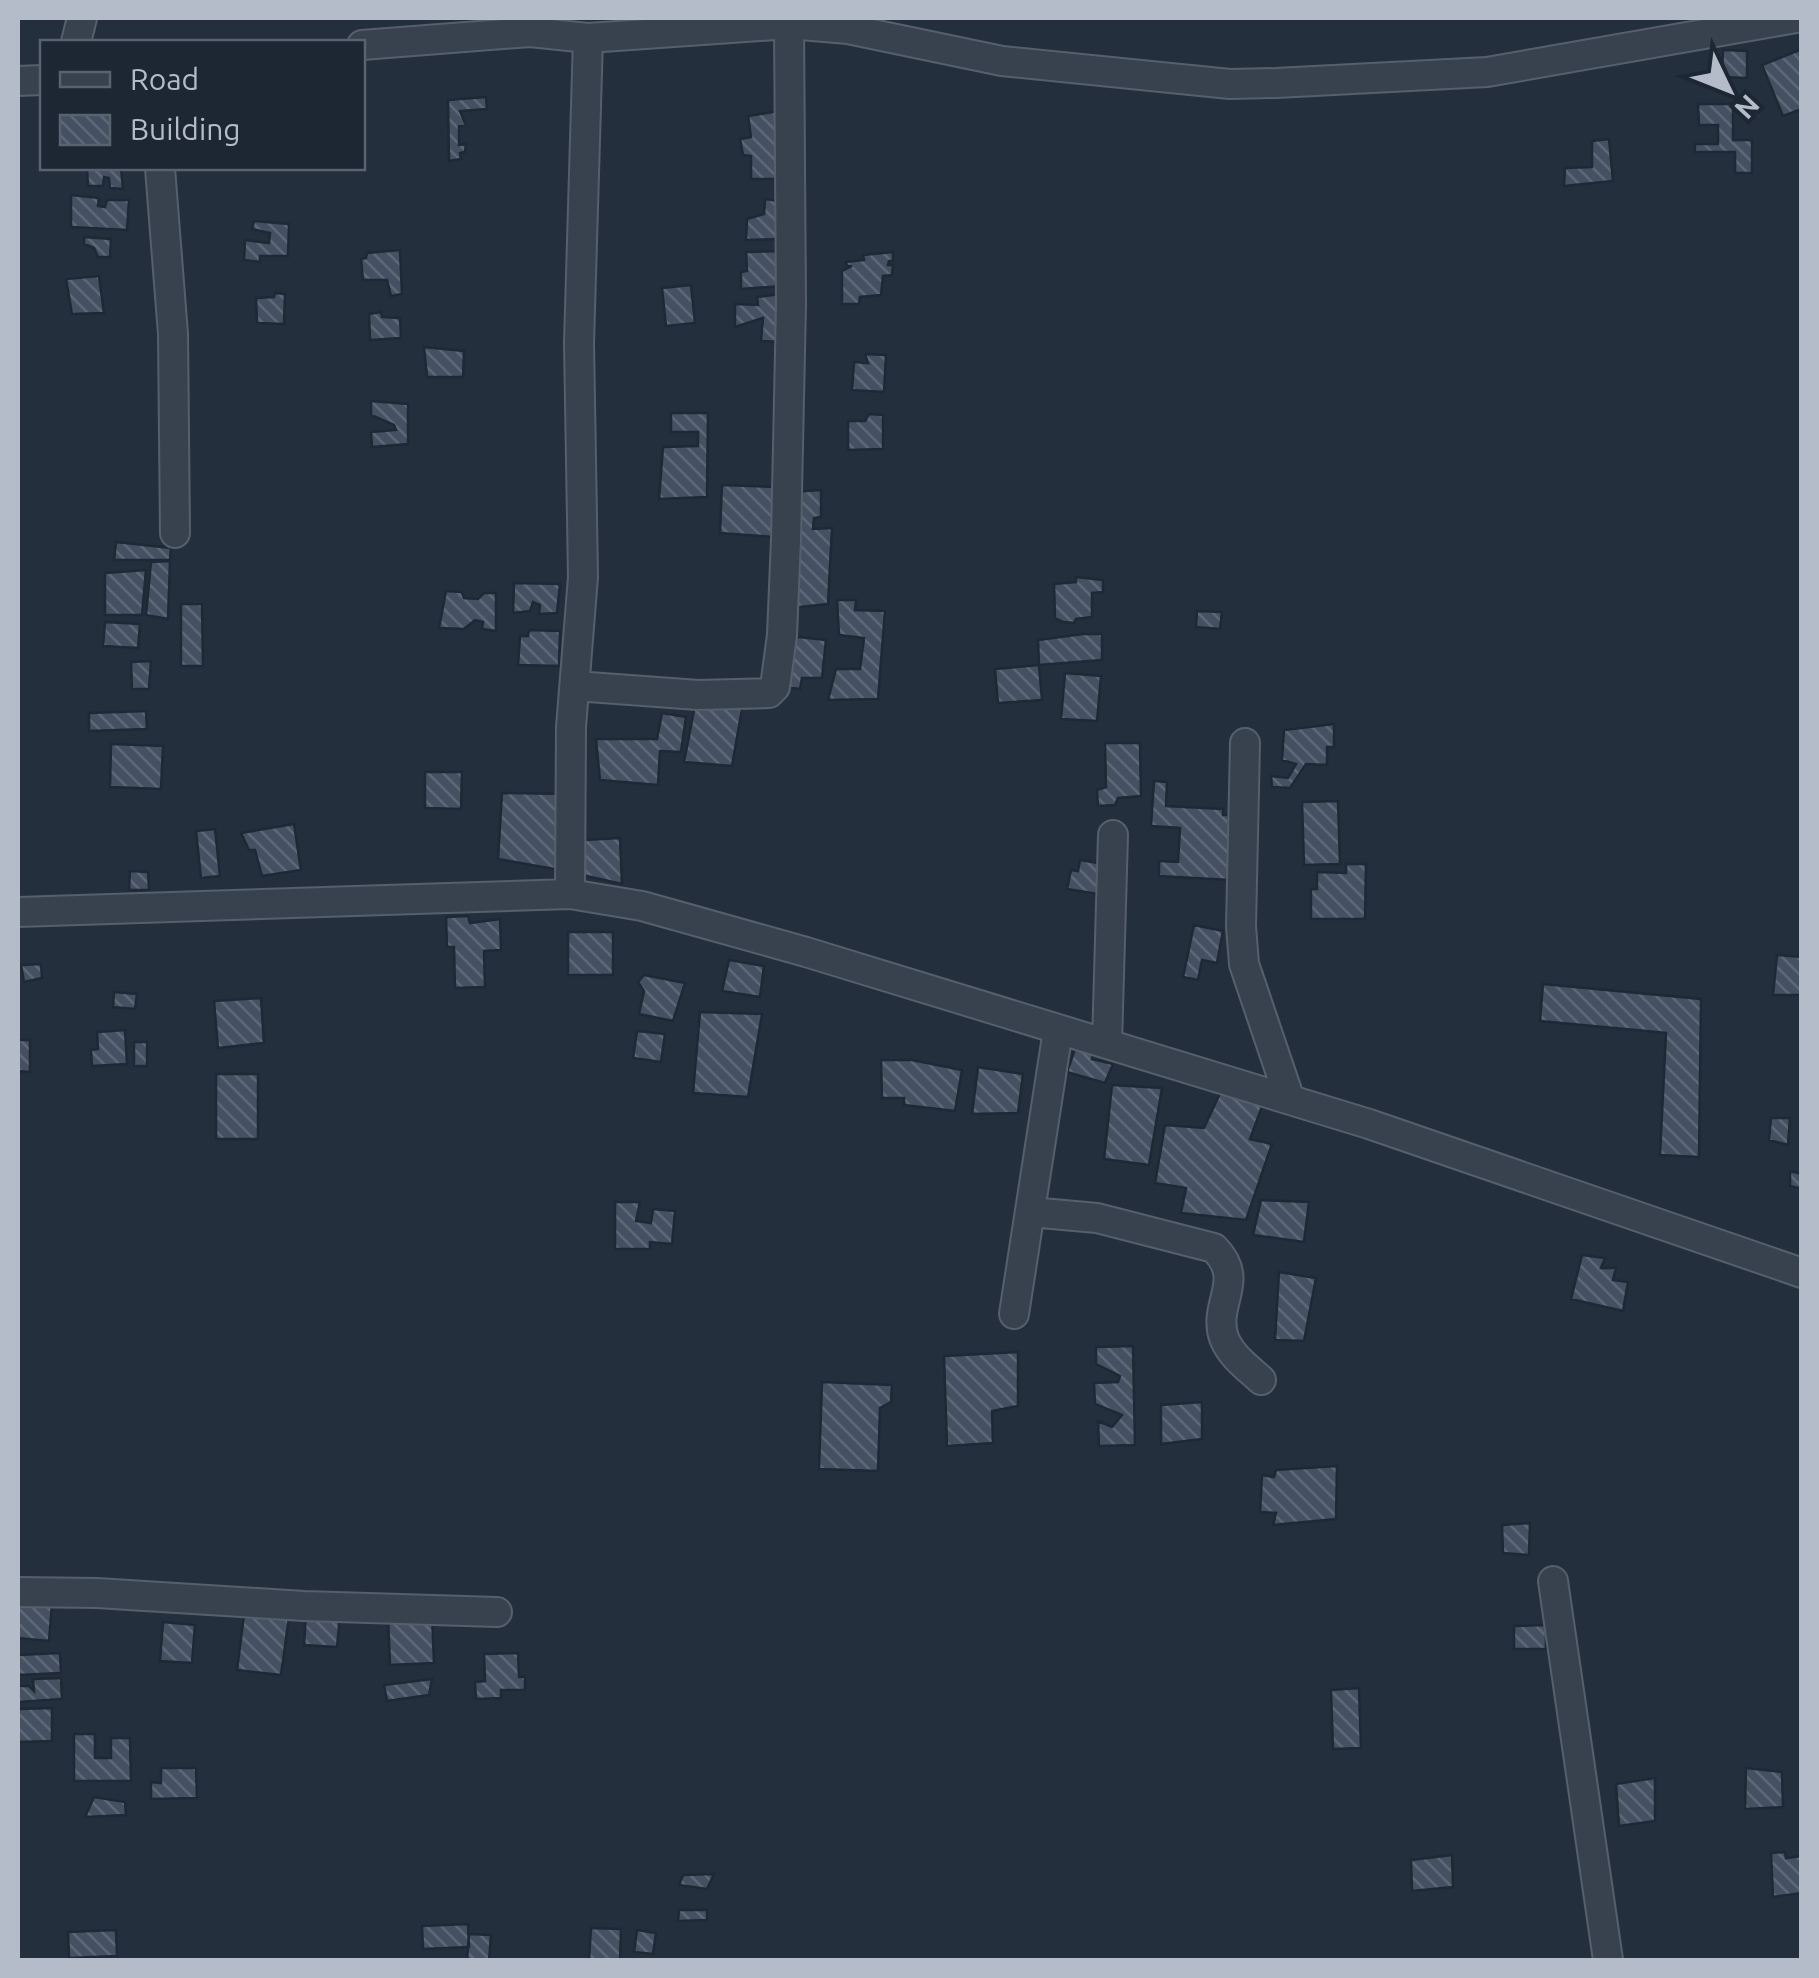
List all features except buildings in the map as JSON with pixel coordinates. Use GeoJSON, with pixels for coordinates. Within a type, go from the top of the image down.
{"type":"FeatureCollection","features":[{"type":"Feature","properties":{"kind":"street"},"geometry":{"type":"LineString","coordinates":[[365,45],[530,32],[588,38],[789,24],[848,28],[1002,61],[1230,84],[1487,72],[1796,18]]}},
{"type":"Feature","properties":{"kind":"street"},"geometry":{"type":"LineString","coordinates":[[574,686],[698,695],[769,693],[775,687],[782,636],[790,344],[789,24]]}},
{"type":"Feature","properties":{"kind":"street"},"geometry":{"type":"LineString","coordinates":[[570,894],[571,727],[582,577],[578,343],[588,38]]}},
{"type":"Feature","properties":{"kind":"street"},"geometry":{"type":"LineString","coordinates":[[160,170],[173,334],[176,533]]}},
{"type":"Feature","properties":{"kind":"street"},"geometry":{"type":"LineString","coordinates":[[1244,742],[1244,964],[1290,1100]]}},
{"type":"Feature","properties":{"kind":"street"},"geometry":{"type":"LineString","coordinates":[[1107,1044],[1113,835]]}},
{"type":"Feature","properties":{"kind":"street"},"geometry":{"type":"LineString","coordinates":[[18,912],[570,894],[642,906],[806,952],[1369,1124],[1802,1274]]}},
{"type":"Feature","properties":{"kind":"street"},"geometry":{"type":"LineString","coordinates":[[1014,1314],[1058,1030]]}},
{"type":"Feature","properties":{"kind":"street"},"geometry":{"type":"LineString","coordinates":[[1030,1212],[1098,1218],[1214,1248],[1227,1262],[1230,1283],[1222,1323],[1225,1340],[1235,1356],[1261,1380]]}},
{"type":"Feature","properties":{"kind":"street"},"geometry":{"type":"LineString","coordinates":[[1553,1582],[1608,1960]]}},
{"type":"Feature","properties":{"kind":"street"},"geometry":{"type":"LineString","coordinates":[[18,1592],[496,1612]]}}]}
